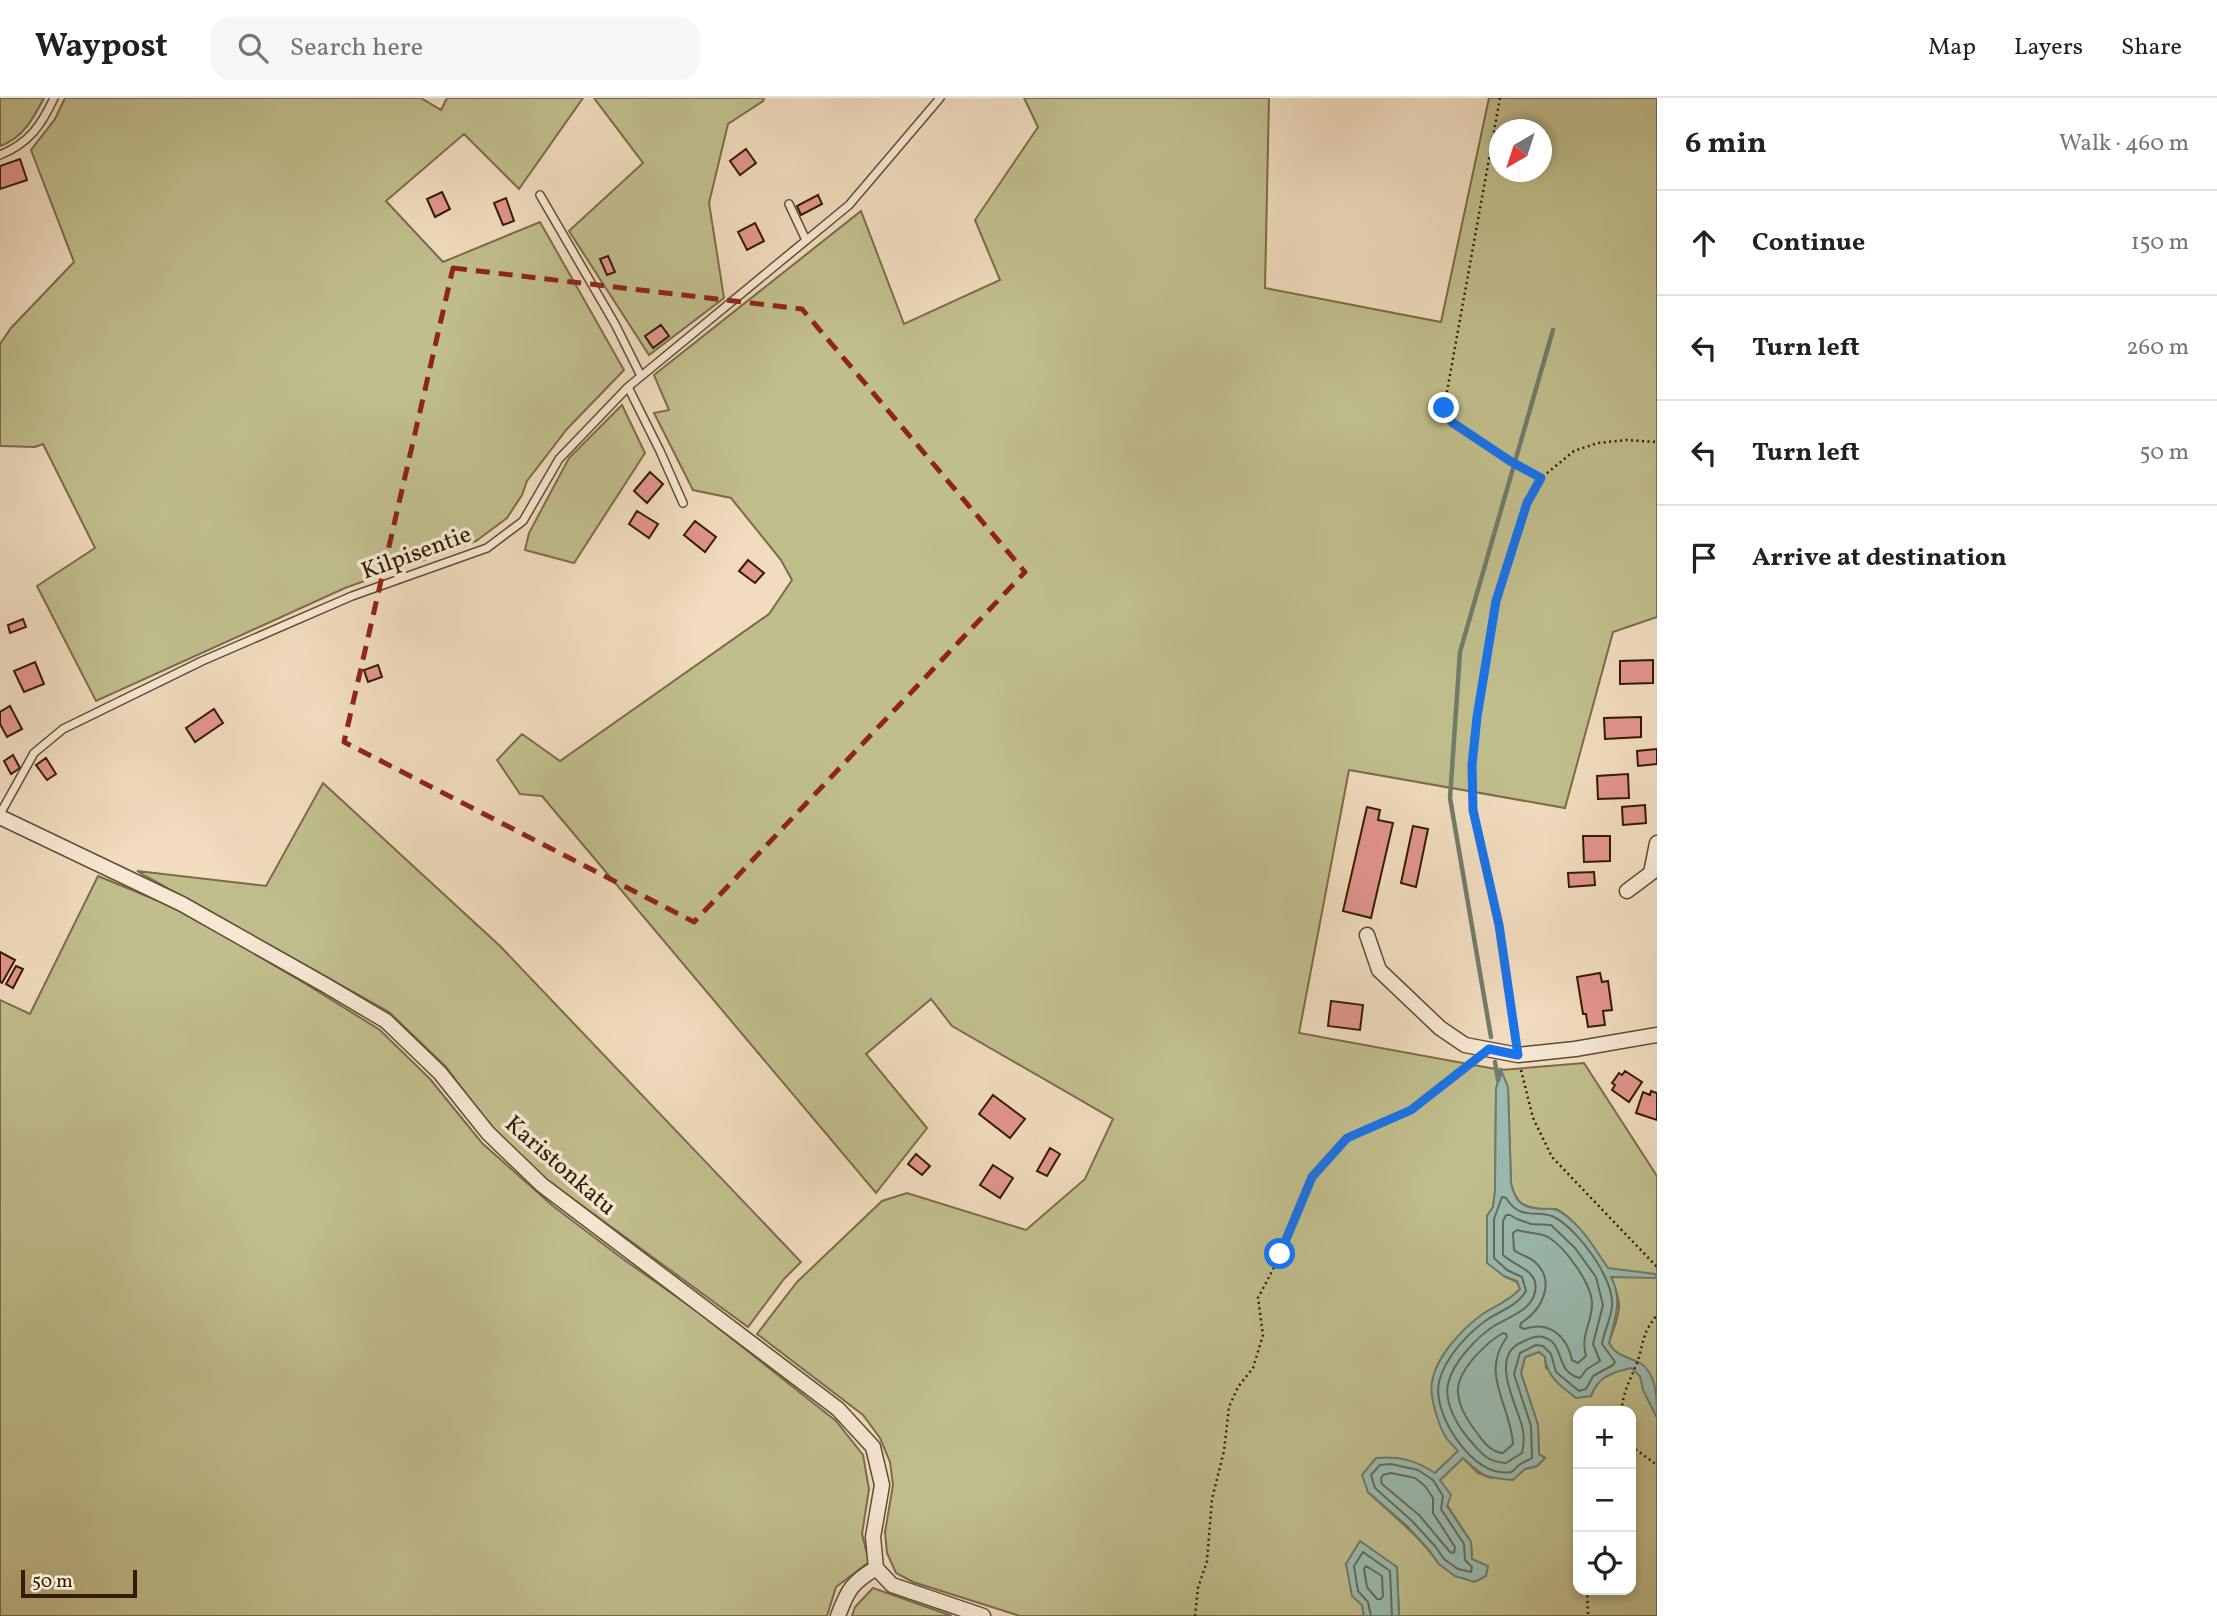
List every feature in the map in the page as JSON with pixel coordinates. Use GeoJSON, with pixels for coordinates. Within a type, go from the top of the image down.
{"type":"FeatureCollection","features":[{"type":"Feature","properties":{"kind":"street","name":"Karistonkatu"},"geometry":{"type":"LineString","coordinates":[[0,816],[182,904],[386,1021],[440,1073],[488,1133],[542,1185],[838,1409],[873,1447],[881,1485],[873,1537],[876,1568]]}},
{"type":"Feature","properties":{"kind":"street"},"geometry":{"type":"LineString","coordinates":[[1627,891],[1651,873],[1657,843]]}},
{"type":"Feature","properties":{"kind":"street"},"geometry":{"type":"LineString","coordinates":[[1367,935],[1379,971],[1440,1028],[1465,1045],[1518,1055],[1575,1049],[1657,1035]]}},
{"type":"Feature","properties":{"kind":"street"},"geometry":{"type":"LineString","coordinates":[[838,1616],[846,1594],[858,1580],[876,1568],[892,1585],[983,1616]]}},
{"type":"Feature","properties":{"kind":"lane"},"geometry":{"type":"LineString","coordinates":[[0,155],[20,146],[37,130],[54,98]]}},
{"type":"Feature","properties":{"kind":"lane","name":"Kilpisentie"},"geometry":{"type":"LineString","coordinates":[[0,816],[34,753],[63,729],[202,661],[339,601],[487,548],[523,521],[559,459],[628,387],[849,205],[940,98]]}},
{"type":"Feature","properties":{"kind":"lane"},"geometry":{"type":"LineString","coordinates":[[540,195],[615,324],[641,376]]}},
{"type":"Feature","properties":{"kind":"lane"},"geometry":{"type":"LineString","coordinates":[[789,204],[806,240]]}},
{"type":"Feature","properties":{"kind":"lane"},"geometry":{"type":"LineString","coordinates":[[628,387],[683,503]]}},
{"type":"Feature","properties":{"kind":"path"},"geometry":{"type":"LineString","coordinates":[[1500,98],[1444,408],[1453,423],[1541,478]]}},
{"type":"Feature","properties":{"kind":"path"},"geometry":{"type":"LineString","coordinates":[[1657,442],[1626,440],[1598,443],[1574,451],[1541,478],[1527,503],[1496,601],[1472,765],[1473,810],[1499,925],[1518,1055],[1533,1118],[1552,1157],[1657,1267]]}},
{"type":"Feature","properties":{"kind":"path"},"geometry":{"type":"LineString","coordinates":[[1195,1616],[1198,1588],[1207,1560],[1212,1499],[1224,1451],[1228,1407],[1238,1387],[1253,1368],[1263,1335],[1258,1298],[1280,1254],[1312,1177],[1347,1138],[1411,1110],[1489,1049]]}},
{"type":"Feature","properties":{"kind":"path"},"geometry":{"type":"LineString","coordinates":[[1622,1406],[1645,1331],[1657,1315]]}},
{"type":"Feature","properties":{"kind":"path"},"geometry":{"type":"LineString","coordinates":[[1636,1451],[1657,1465]]}},
{"type":"Feature","properties":{"kind":"path"},"geometry":{"type":"LineString","coordinates":[[1587,1595],[1588,1616]]}},
{"type":"Feature","properties":{"kind":"highlighted area"},"geometry":{"type":"Polygon","coordinates":[[[453,268],[802,309],[1025,572],[694,922],[344,742],[453,268]]]}},
{"type":"Feature","properties":{"kind":"shaded area"},"geometry":{"type":"Polygon","coordinates":[[[0,98],[44,98],[21,133],[0,146],[0,98]]]}},
{"type":"Feature","properties":{"kind":"shaded area"},"geometry":{"type":"Polygon","coordinates":[[[65,98],[421,98],[441,110],[447,98],[583,98],[519,189],[464,134],[386,201],[443,262],[540,222],[624,370],[567,429],[527,481],[522,495],[507,518],[476,541],[345,588],[96,701],[37,586],[95,548],[43,444],[35,447],[0,446],[0,344],[11,328],[74,262],[31,150],[55,119],[65,98]]]}},
{"type":"Feature","properties":{"kind":"shaded area"},"geometry":{"type":"Polygon","coordinates":[[[594,98],[764,98],[728,124],[709,203],[724,298],[649,355],[569,231],[643,163],[594,98]]]}},
{"type":"Feature","properties":{"kind":"shaded area"},"geometry":{"type":"Polygon","coordinates":[[[1024,98],[1269,98],[1265,288],[1441,322],[1489,98],[1657,98],[1657,617],[1613,632],[1565,808],[1349,770],[1299,1033],[1501,1070],[1584,1063],[1657,1176],[1657,1616],[1399,1616],[1397,1567],[1346,1564],[1364,1616],[1020,1616],[913,1582],[896,1573],[887,1553],[885,1532],[893,1485],[890,1462],[880,1438],[863,1415],[757,1334],[797,1282],[882,1201],[907,1193],[1026,1230],[1085,1179],[1113,1119],[952,1026],[931,999],[866,1054],[927,1128],[876,1193],[542,796],[520,794],[497,760],[522,734],[560,761],[769,614],[792,580],[781,560],[731,498],[693,490],[654,413],[669,410],[654,375],[861,211],[904,324],[1000,280],[975,220],[1038,127],[1024,98]],[[1501,1072],[1496,1089],[1495,1191],[1493,1207],[1487,1216],[1504,1276],[1517,1282],[1520,1289],[1511,1299],[1458,1451],[1435,1473],[1368,1492],[1414,1535],[1439,1564],[1472,1559],[1471,1542],[1447,1505],[1440,1480],[1463,1458],[1478,1473],[1491,1478],[1537,1466],[1545,1458],[1539,1454],[1538,1425],[1521,1373],[1525,1357],[1539,1352],[1545,1357],[1546,1368],[1591,1396],[1597,1381],[1616,1372],[1614,1351],[1609,1343],[1619,1306],[1605,1267],[1586,1237],[1565,1215],[1556,1209],[1526,1206],[1515,1196],[1511,1183],[1508,1088],[1501,1072]]]}},
{"type":"Feature","properties":{"kind":"shaded area"},"geometry":{"type":"Polygon","coordinates":[[[622,405],[645,453],[574,563],[525,550],[529,533],[569,458],[622,405]]]}},
{"type":"Feature","properties":{"kind":"shaded area"},"geometry":{"type":"Polygon","coordinates":[[[323,783],[500,946],[801,1262],[784,1279],[748,1327],[539,1174],[490,1126],[446,1067],[389,1012],[137,871],[266,886],[323,783]]]}},
{"type":"Feature","properties":{"kind":"shaded area"},"geometry":{"type":"Polygon","coordinates":[[[98,876],[178,909],[380,1030],[430,1079],[482,1143],[553,1206],[697,1311],[836,1421],[863,1455],[869,1489],[862,1534],[869,1562],[836,1587],[827,1616],[0,1616],[0,1000],[30,1014],[98,876]]]}},
{"type":"Feature","properties":{"kind":"shaded area"},"geometry":{"type":"Polygon","coordinates":[[[873,1588],[952,1616],[852,1616],[855,1607],[873,1588]]]}},
{"type":"Feature","properties":{"kind":"water"},"geometry":{"type":"Polygon","coordinates":[[[1501,1070],[1508,1087],[1511,1183],[1517,1199],[1528,1207],[1555,1209],[1573,1221],[1608,1268],[1655,1274],[1657,1278],[1611,1277],[1617,1301],[1609,1343],[1615,1351],[1640,1363],[1650,1373],[1655,1387],[1657,1418],[1643,1390],[1640,1376],[1631,1368],[1606,1376],[1591,1396],[1576,1398],[1552,1376],[1545,1357],[1539,1352],[1525,1357],[1521,1373],[1538,1425],[1539,1454],[1545,1458],[1537,1466],[1525,1469],[1513,1480],[1485,1475],[1463,1458],[1440,1480],[1451,1495],[1447,1506],[1471,1542],[1472,1559],[1488,1566],[1486,1576],[1475,1582],[1455,1576],[1439,1564],[1407,1526],[1368,1492],[1362,1475],[1376,1458],[1400,1458],[1435,1473],[1458,1451],[1444,1434],[1435,1411],[1431,1388],[1435,1372],[1445,1352],[1468,1326],[1520,1289],[1517,1281],[1504,1276],[1487,1263],[1487,1216],[1493,1207],[1495,1191],[1496,1089],[1501,1070]]]}},
{"type":"Feature","properties":{"kind":"water"},"geometry":{"type":"Polygon","coordinates":[[[1360,1541],[1397,1567],[1399,1616],[1364,1616],[1362,1605],[1352,1596],[1346,1564],[1360,1541]]]}},
{"type":"Feature","properties":{"kind":"building"},"geometry":{"type":"Polygon","coordinates":[[[746,149],[756,163],[740,175],[730,161],[746,149]]]}},
{"type":"Feature","properties":{"kind":"building"},"geometry":{"type":"Polygon","coordinates":[[[20,159],[27,180],[0,189],[0,166],[20,159]]]}},
{"type":"Feature","properties":{"kind":"building"},"geometry":{"type":"Polygon","coordinates":[[[442,192],[450,209],[435,217],[427,199],[442,192]]]}},
{"type":"Feature","properties":{"kind":"building"},"geometry":{"type":"Polygon","coordinates":[[[818,195],[822,204],[801,215],[797,206],[818,195]]]}},
{"type":"Feature","properties":{"kind":"building"},"geometry":{"type":"Polygon","coordinates":[[[506,198],[514,221],[503,225],[494,203],[506,198]]]}},
{"type":"Feature","properties":{"kind":"building"},"geometry":{"type":"Polygon","coordinates":[[[755,223],[764,241],[747,250],[738,232],[755,223]]]}},
{"type":"Feature","properties":{"kind":"building"},"geometry":{"type":"Polygon","coordinates":[[[608,256],[615,272],[607,275],[600,259],[608,256]]]}},
{"type":"Feature","properties":{"kind":"building"},"geometry":{"type":"Polygon","coordinates":[[[661,325],[669,336],[653,348],[645,336],[661,325]]]}},
{"type":"Feature","properties":{"kind":"building"},"geometry":{"type":"Polygon","coordinates":[[[650,472],[663,484],[647,503],[634,491],[650,472]]]}},
{"type":"Feature","properties":{"kind":"building"},"geometry":{"type":"Polygon","coordinates":[[[637,511],[658,524],[649,538],[629,524],[637,511]]]}},
{"type":"Feature","properties":{"kind":"building"},"geometry":{"type":"Polygon","coordinates":[[[695,521],[716,537],[705,552],[684,535],[695,521]]]}},
{"type":"Feature","properties":{"kind":"building"},"geometry":{"type":"Polygon","coordinates":[[[748,560],[764,573],[755,583],[739,571],[748,560]]]}},
{"type":"Feature","properties":{"kind":"building"},"geometry":{"type":"Polygon","coordinates":[[[23,619],[26,627],[10,633],[8,625],[23,619]]]}},
{"type":"Feature","properties":{"kind":"building"},"geometry":{"type":"Polygon","coordinates":[[[1653,660],[1653,683],[1620,684],[1620,661],[1653,660]]]}},
{"type":"Feature","properties":{"kind":"building"},"geometry":{"type":"Polygon","coordinates":[[[35,662],[44,684],[24,692],[14,671],[35,662]]]}},
{"type":"Feature","properties":{"kind":"building"},"geometry":{"type":"Polygon","coordinates":[[[378,665],[382,677],[368,682],[364,670],[378,665]]]}},
{"type":"Feature","properties":{"kind":"building"},"geometry":{"type":"Polygon","coordinates":[[[10,706],[22,729],[7,737],[0,724],[0,712],[10,706]]]}},
{"type":"Feature","properties":{"kind":"building"},"geometry":{"type":"Polygon","coordinates":[[[214,709],[223,723],[195,742],[186,728],[214,709]]]}},
{"type":"Feature","properties":{"kind":"building"},"geometry":{"type":"Polygon","coordinates":[[[1641,717],[1641,737],[1605,739],[1604,718],[1641,717]]]}},
{"type":"Feature","properties":{"kind":"building"},"geometry":{"type":"Polygon","coordinates":[[[1657,749],[1657,764],[1638,766],[1637,751],[1657,749]]]}},
{"type":"Feature","properties":{"kind":"building"},"geometry":{"type":"Polygon","coordinates":[[[13,755],[20,768],[11,774],[4,761],[13,755]]]}},
{"type":"Feature","properties":{"kind":"building"},"geometry":{"type":"Polygon","coordinates":[[[46,758],[56,774],[47,780],[36,765],[46,758]]]}},
{"type":"Feature","properties":{"kind":"building"},"geometry":{"type":"Polygon","coordinates":[[[1628,774],[1629,798],[1598,799],[1597,776],[1628,774]]]}},
{"type":"Feature","properties":{"kind":"building"},"geometry":{"type":"Polygon","coordinates":[[[1645,805],[1646,823],[1623,825],[1622,807],[1645,805]]]}},
{"type":"Feature","properties":{"kind":"building"},"geometry":{"type":"Polygon","coordinates":[[[1367,807],[1380,810],[1378,820],[1393,823],[1371,918],[1343,911],[1367,807]]]}},
{"type":"Feature","properties":{"kind":"building"},"geometry":{"type":"Polygon","coordinates":[[[1413,826],[1428,829],[1416,887],[1401,883],[1413,826]]]}},
{"type":"Feature","properties":{"kind":"building"},"geometry":{"type":"Polygon","coordinates":[[[1583,836],[1610,836],[1610,861],[1584,862],[1583,836]]]}},
{"type":"Feature","properties":{"kind":"building"},"geometry":{"type":"Polygon","coordinates":[[[1594,872],[1595,885],[1569,887],[1568,873],[1594,872]]]}},
{"type":"Feature","properties":{"kind":"building"},"geometry":{"type":"Polygon","coordinates":[[[0,952],[15,960],[2,983],[0,982],[0,952]]]}},
{"type":"Feature","properties":{"kind":"building"},"geometry":{"type":"Polygon","coordinates":[[[16,966],[23,969],[13,988],[6,984],[16,966]]]}},
{"type":"Feature","properties":{"kind":"building"},"geometry":{"type":"Polygon","coordinates":[[[1600,973],[1602,982],[1608,981],[1612,1010],[1603,1011],[1605,1025],[1588,1027],[1577,977],[1600,973]]]}},
{"type":"Feature","properties":{"kind":"building"},"geometry":{"type":"Polygon","coordinates":[[[1331,1001],[1363,1005],[1360,1030],[1328,1026],[1331,1001]]]}},
{"type":"Feature","properties":{"kind":"building"},"geometry":{"type":"Polygon","coordinates":[[[1625,1071],[1642,1082],[1629,1102],[1612,1090],[1615,1085],[1612,1083],[1619,1073],[1622,1075],[1625,1071]]]}},
{"type":"Feature","properties":{"kind":"building"},"geometry":{"type":"Polygon","coordinates":[[[1651,1091],[1657,1093],[1657,1120],[1636,1113],[1643,1092],[1650,1095],[1651,1091]]]}},
{"type":"Feature","properties":{"kind":"building"},"geometry":{"type":"Polygon","coordinates":[[[993,1095],[1025,1119],[1010,1138],[979,1114],[993,1095]]]}},
{"type":"Feature","properties":{"kind":"building"},"geometry":{"type":"Polygon","coordinates":[[[1050,1148],[1060,1154],[1047,1176],[1037,1171],[1050,1148]]]}},
{"type":"Feature","properties":{"kind":"building"},"geometry":{"type":"Polygon","coordinates":[[[916,1154],[930,1166],[922,1175],[908,1164],[916,1154]]]}},
{"type":"Feature","properties":{"kind":"building"},"geometry":{"type":"Polygon","coordinates":[[[993,1165],[1013,1178],[1000,1198],[980,1185],[993,1165]]]}},
{"type":"Feature","properties":{"kind":"waterway"},"geometry":{"type":"LineString","coordinates":[[1491,1037],[1450,798],[1460,652],[1553,330]]}},
{"type":"Feature","properties":{"kind":"waterway"},"geometry":{"type":"LineString","coordinates":[[1495,1062],[1498,1080],[1501,1070]]}},
{"type":"Feature","properties":{"kind":"route"},"geometry":{"type":"LineString","coordinates":[[1280,1254],[1312,1177],[1347,1138],[1411,1110],[1489,1049],[1518,1055],[1499,925],[1473,810],[1472,765],[1496,601],[1527,503],[1541,478],[1453,423],[1444,408]]}}]}
